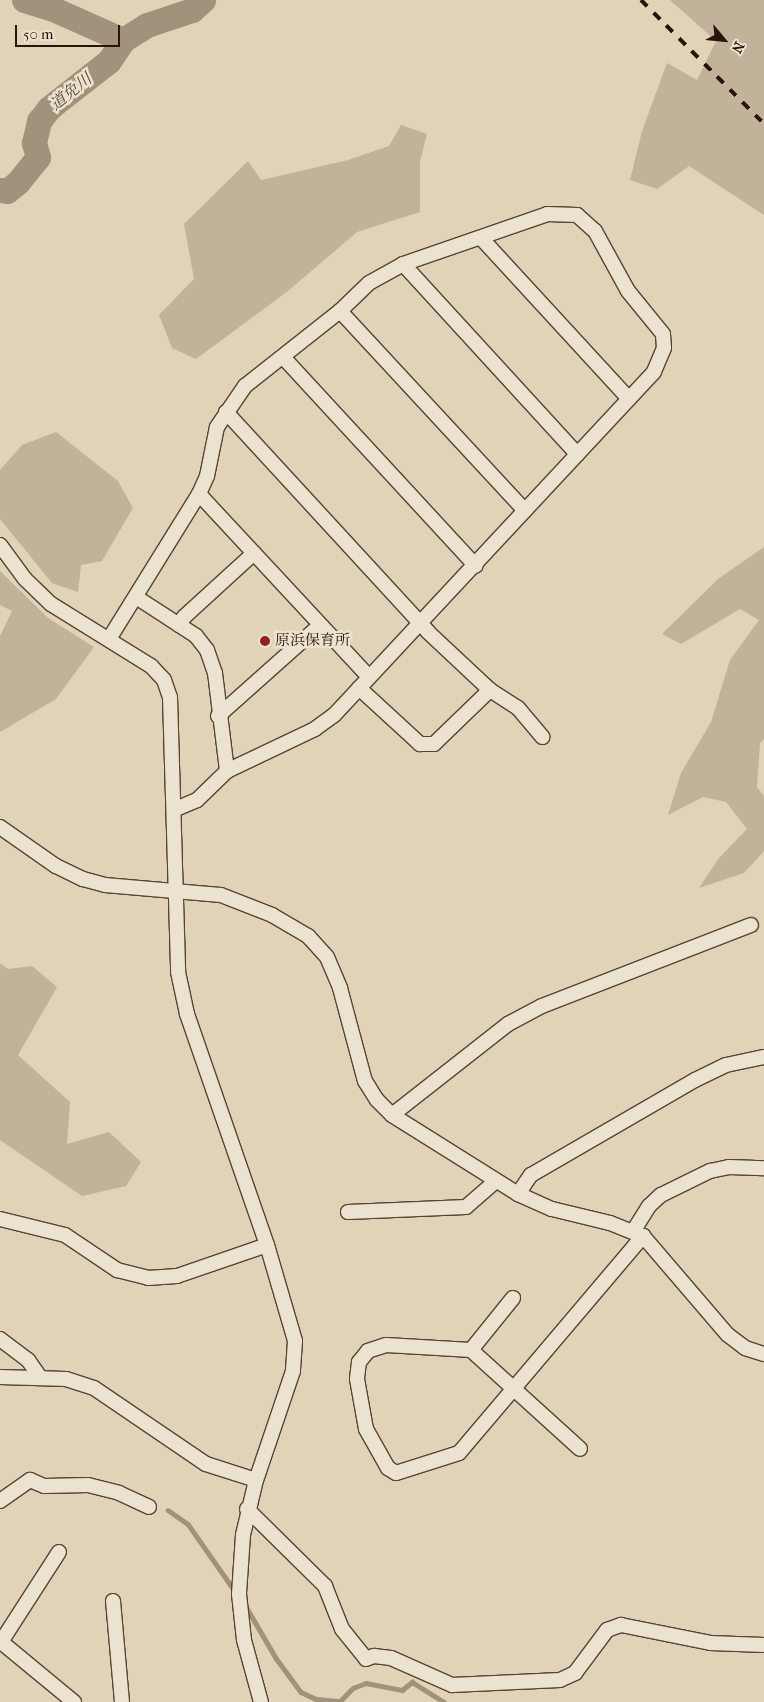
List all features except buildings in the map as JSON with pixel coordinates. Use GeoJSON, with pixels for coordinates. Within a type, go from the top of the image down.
{"type":"FeatureCollection","features":[{"type":"Feature","properties":{"kind":"street"},"geometry":{"type":"LineString","coordinates":[[109,639],[199,494],[207,476],[217,427],[245,386],[340,311],[369,283],[403,264],[482,239],[547,214],[576,215],[595,231],[628,291],[663,334],[664,348],[654,372],[423,623],[359,688],[315,729],[227,771],[197,800],[174,810]]}},
{"type":"Feature","properties":{"kind":"street"},"geometry":{"type":"LineString","coordinates":[[482,239],[629,399]]}},
{"type":"Feature","properties":{"kind":"street"},"geometry":{"type":"LineString","coordinates":[[403,264],[577,454]]}},
{"type":"Feature","properties":{"kind":"street"},"geometry":{"type":"LineString","coordinates":[[340,311],[525,511]]}},
{"type":"Feature","properties":{"kind":"street"},"geometry":{"type":"LineString","coordinates":[[283,357],[476,566]]}},
{"type":"Feature","properties":{"kind":"street"},"geometry":{"type":"LineString","coordinates":[[226,412],[423,623],[428,632],[490,690],[518,708],[542,737]]}},
{"type":"Feature","properties":{"kind":"street"},"geometry":{"type":"LineString","coordinates":[[199,494],[369,677]]}},
{"type":"Feature","properties":{"kind":"street"},"geometry":{"type":"LineString","coordinates":[[0,545],[25,580],[51,604],[151,666],[164,680],[173,717],[174,890],[178,972],[187,1014],[267,1245],[295,1341],[293,1371],[247,1509],[239,1594],[244,1640],[261,1702]]}},
{"type":"Feature","properties":{"kind":"street"},"geometry":{"type":"LineString","coordinates":[[179,625],[184,617],[254,554]]}},
{"type":"Feature","properties":{"kind":"street"},"geometry":{"type":"LineString","coordinates":[[136,596],[196,636],[207,650],[215,673],[218,716],[227,771]]}},
{"type":"Feature","properties":{"kind":"street"},"geometry":{"type":"LineString","coordinates":[[218,716],[320,625]]}},
{"type":"Feature","properties":{"kind":"street"},"geometry":{"type":"LineString","coordinates":[[359,688],[420,744],[434,744],[490,690]]}},
{"type":"Feature","properties":{"kind":"street"},"geometry":{"type":"LineString","coordinates":[[0,826],[56,866],[83,879],[105,886],[221,895],[272,915],[308,936],[327,957],[340,988],[365,1081],[376,1100],[392,1115],[494,1182],[518,1194],[552,1210],[639,1233],[728,1335],[744,1348],[764,1354]]}},
{"type":"Feature","properties":{"kind":"street"},"geometry":{"type":"LineString","coordinates":[[392,1115],[508,1024],[542,1006],[751,926]]}},
{"type":"Feature","properties":{"kind":"street"},"geometry":{"type":"LineString","coordinates":[[518,1194],[531,1175],[694,1080],[726,1065],[764,1057]]}},
{"type":"Feature","properties":{"kind":"street"},"geometry":{"type":"LineString","coordinates":[[580,1448],[512,1389],[471,1350],[386,1345],[368,1351],[359,1362],[357,1379],[366,1429],[388,1468],[396,1473],[459,1453],[512,1389],[639,1233],[649,1206],[661,1194],[710,1171],[728,1167],[764,1168]]}},
{"type":"Feature","properties":{"kind":"street"},"geometry":{"type":"LineString","coordinates":[[348,1212],[466,1207],[494,1182]]}},
{"type":"Feature","properties":{"kind":"street"},"geometry":{"type":"LineString","coordinates":[[0,1219],[65,1235],[117,1270],[148,1278],[177,1276],[267,1245]]}},
{"type":"Feature","properties":{"kind":"street"},"geometry":{"type":"LineString","coordinates":[[471,1350],[513,1298]]}},
{"type":"Feature","properties":{"kind":"street"},"geometry":{"type":"LineString","coordinates":[[0,1339],[28,1360],[40,1377]]}},
{"type":"Feature","properties":{"kind":"street"},"geometry":{"type":"LineString","coordinates":[[0,1377],[66,1379],[94,1388],[206,1464],[256,1480]]}},
{"type":"Feature","properties":{"kind":"street"},"geometry":{"type":"LineString","coordinates":[[0,1501],[30,1480],[44,1486],[88,1485],[119,1493],[149,1507]]}},
{"type":"Feature","properties":{"kind":"street"},"geometry":{"type":"LineString","coordinates":[[247,1509],[325,1586],[342,1629],[366,1660],[374,1656],[390,1658],[452,1685],[560,1680],[575,1673],[586,1663],[596,1642],[607,1630],[622,1625],[710,1643],[764,1645]]}},
{"type":"Feature","properties":{"kind":"street"},"geometry":{"type":"LineString","coordinates":[[59,1552],[1,1642],[74,1702]]}},
{"type":"Feature","properties":{"kind":"street"},"geometry":{"type":"LineString","coordinates":[[113,1601],[122,1702]]}},
{"type":"Feature","properties":{"kind":"shaded area"},"geometry":{"type":"Polygon","coordinates":[[[670,0],[764,0],[764,215],[689,166],[657,189],[630,180],[642,131],[667,63],[697,80],[716,41],[670,0]]]}},
{"type":"Feature","properties":{"kind":"shaded area"},"geometry":{"type":"Polygon","coordinates":[[[401,125],[427,134],[420,162],[420,212],[357,232],[288,291],[196,359],[172,348],[159,315],[194,279],[184,224],[248,161],[261,180],[348,160],[389,146],[401,125]]]}},
{"type":"Feature","properties":{"kind":"shaded area"},"geometry":{"type":"Polygon","coordinates":[[[56,432],[118,481],[133,508],[102,561],[81,565],[78,592],[52,583],[0,519],[0,470],[22,445],[56,432]]]}},
{"type":"Feature","properties":{"kind":"shaded area"},"geometry":{"type":"Polygon","coordinates":[[[764,547],[764,739],[760,743],[757,787],[764,796],[764,851],[744,873],[699,888],[719,858],[747,829],[726,802],[703,797],[668,815],[681,773],[711,722],[730,660],[759,620],[740,609],[681,644],[662,634],[718,579],[764,547]]]}},
{"type":"Feature","properties":{"kind":"shaded area"},"geometry":{"type":"Polygon","coordinates":[[[0,571],[48,618],[94,647],[56,699],[0,732],[0,636],[12,611],[0,605],[0,571]]]}},
{"type":"Feature","properties":{"kind":"shaded area"},"geometry":{"type":"Polygon","coordinates":[[[0,963],[8,969],[32,966],[57,987],[18,1055],[70,1102],[67,1144],[109,1132],[141,1162],[126,1186],[82,1196],[0,1140],[0,963]]]}},
{"type":"Feature","properties":{"kind":"waterway"},"geometry":{"type":"LineString","coordinates":[[24,0],[51,8],[123,40]]}},
{"type":"Feature","properties":{"kind":"waterway","name":"道免川"},"geometry":{"type":"LineString","coordinates":[[0,190],[7,191],[18,182],[38,157],[34,143],[39,121],[49,108],[109,61],[123,40],[147,25],[192,10],[203,0]]}},
{"type":"Feature","properties":{"kind":"waterway"},"geometry":{"type":"LineString","coordinates":[[168,1510],[188,1524],[235,1591]]}},
{"type":"Feature","properties":{"kind":"waterway"},"geometry":{"type":"LineString","coordinates":[[244,1603],[276,1658],[301,1692],[316,1699],[340,1701],[353,1688],[366,1683],[402,1690],[412,1682],[444,1702]]}},
{"type":"Feature","properties":{"kind":"railway"},"geometry":{"type":"LineString","coordinates":[[641,0],[764,124]]}},
{"type":"Feature","properties":{"kind":"place","name":"原浜保育所"},"geometry":{"type":"Point","coordinates":[265,641]}}]}
